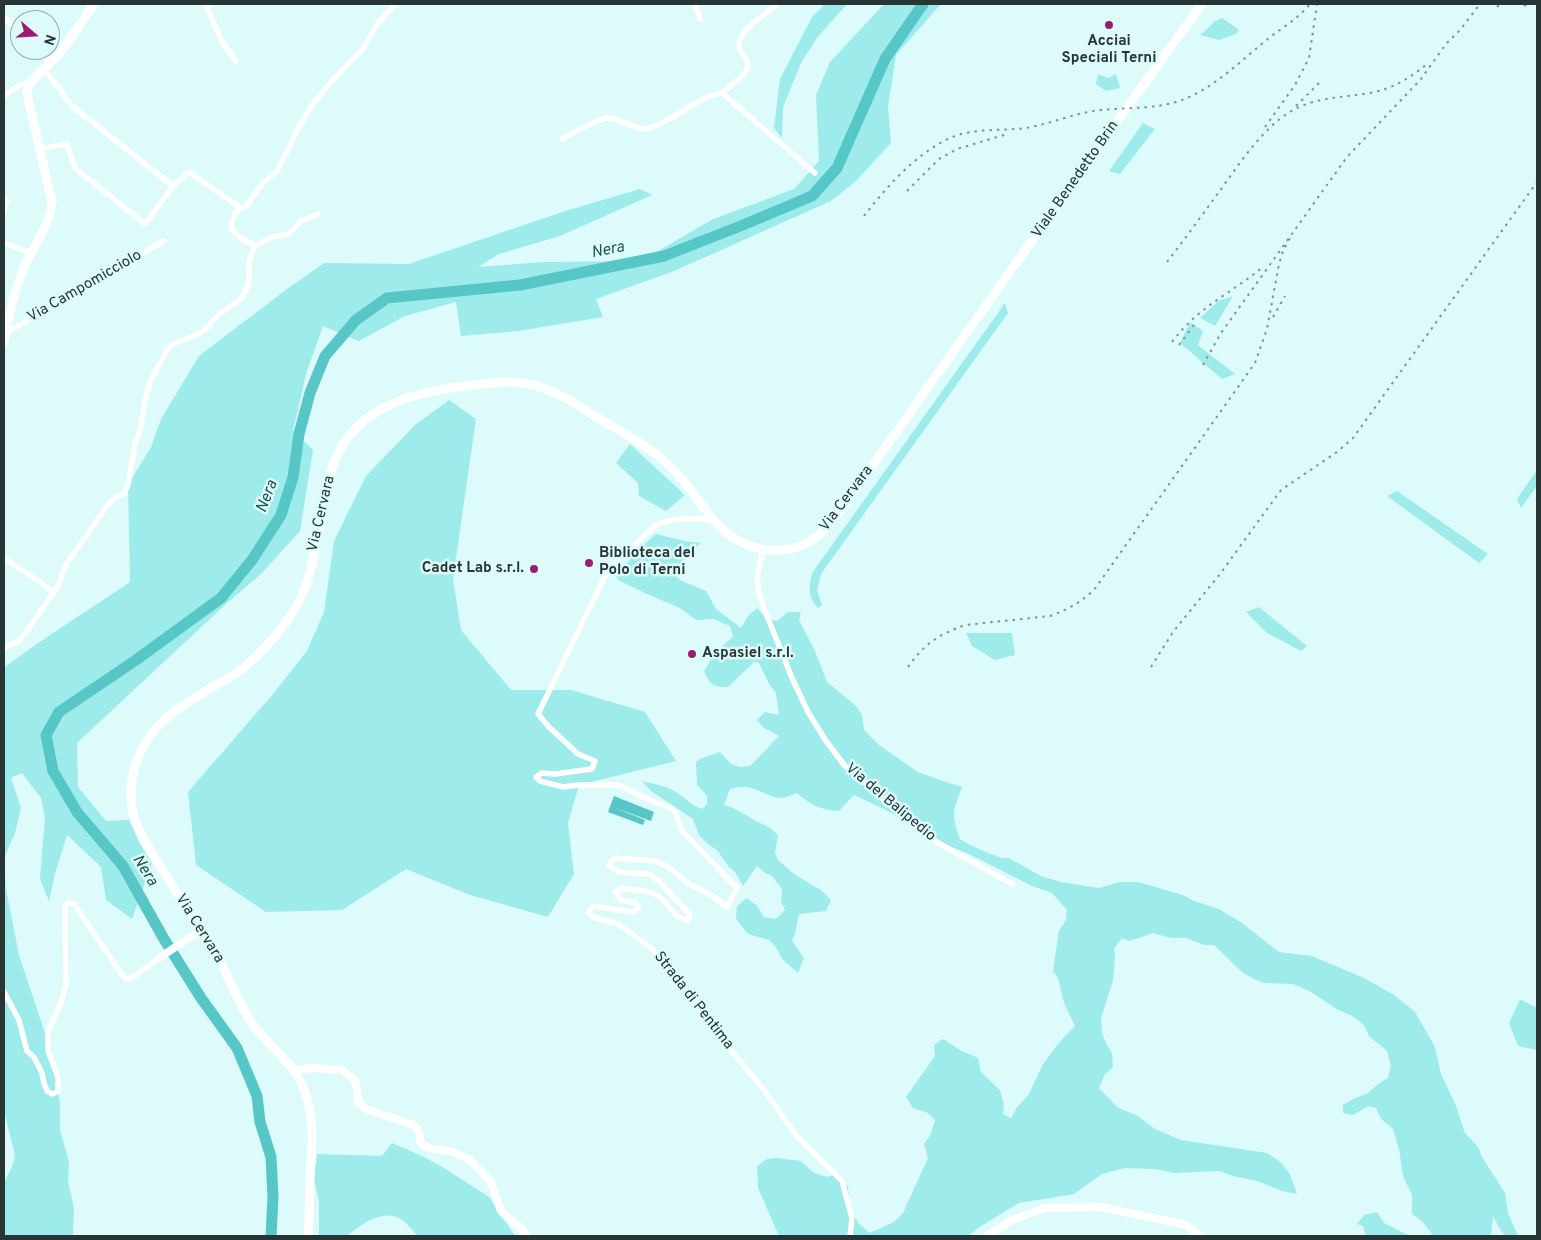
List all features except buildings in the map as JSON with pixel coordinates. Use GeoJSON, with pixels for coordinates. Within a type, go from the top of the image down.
{"type":"FeatureCollection","features":[{"type":"Feature","properties":{"kind":"main road"},"geometry":{"type":"LineString","coordinates":[[5,337],[23,271],[52,208],[27,92],[30,83],[61,52],[94,4]]}},
{"type":"Feature","properties":{"kind":"main road","name":"Viale Benedetto Brin"},"geometry":{"type":"LineString","coordinates":[[950,356],[1202,4]]}},
{"type":"Feature","properties":{"kind":"main road","name":"Via Cervara"},"geometry":{"type":"LineString","coordinates":[[308,1236],[313,1126],[304,1087],[295,1070],[254,1025],[241,1005],[219,960],[154,857],[134,816],[131,782],[137,758],[150,736],[163,721],[182,706],[245,667],[267,646],[290,617],[304,591],[310,573],[329,480],[340,449],[351,434],[369,416],[387,406],[410,397],[454,387],[506,382],[541,387],[570,400],[653,452],[672,468],[695,494],[713,520],[739,542],[763,550],[786,550],[808,542],[820,535],[833,520],[950,356]]}},
{"type":"Feature","properties":{"kind":"street"},"geometry":{"type":"LineString","coordinates":[[206,4],[222,42],[236,61]]}},
{"type":"Feature","properties":{"kind":"street"},"geometry":{"type":"LineString","coordinates":[[255,246],[239,237],[232,230],[231,222],[236,212],[252,200],[264,182],[277,171],[292,144],[298,128],[311,107],[328,85],[363,49],[378,24],[396,4]]}},
{"type":"Feature","properties":{"kind":"street"},"geometry":{"type":"LineString","coordinates":[[695,4],[700,18]]}},
{"type":"Feature","properties":{"kind":"street"},"geometry":{"type":"LineString","coordinates":[[562,139],[606,118],[617,119],[644,129],[650,128],[712,96],[722,93],[748,69],[747,61],[740,52],[738,45],[740,39],[753,23],[777,4]]}},
{"type":"Feature","properties":{"kind":"street"},"geometry":{"type":"LineString","coordinates":[[44,60],[72,106],[173,186]]}},
{"type":"Feature","properties":{"kind":"street"},"geometry":{"type":"LineString","coordinates":[[4,96],[20,85],[30,83]]}},
{"type":"Feature","properties":{"kind":"street"},"geometry":{"type":"LineString","coordinates":[[722,93],[815,173]]}},
{"type":"Feature","properties":{"kind":"street"},"geometry":{"type":"LineString","coordinates":[[40,149],[67,144],[75,168],[145,224],[173,186],[189,172],[241,208]]}},
{"type":"Feature","properties":{"kind":"street"},"geometry":{"type":"LineString","coordinates":[[4,212],[7,201]]}},
{"type":"Feature","properties":{"kind":"street"},"geometry":{"type":"LineString","coordinates":[[4,648],[18,641],[25,634],[54,594],[67,563],[108,506],[115,498],[124,494],[128,485],[146,396],[152,378],[167,350],[173,344],[199,334],[218,315],[242,299],[249,280],[249,261],[255,246],[272,237],[286,235],[301,221],[318,214]]}},
{"type":"Feature","properties":{"kind":"street","name":"Via Campomicciolo"},"geometry":{"type":"LineString","coordinates":[[5,337],[101,276],[164,241]]}},
{"type":"Feature","properties":{"kind":"street"},"geometry":{"type":"LineString","coordinates":[[4,243],[31,253]]}},
{"type":"Feature","properties":{"kind":"street","name":"Strada di Pentima"},"geometry":{"type":"LineString","coordinates":[[713,520],[685,518],[661,523],[644,536],[605,576],[538,714],[578,754],[595,761],[592,769],[555,774],[542,773],[536,777],[540,781],[563,787],[578,784],[618,785],[656,803],[670,807],[676,813],[681,830],[737,888],[728,907],[711,894],[690,884],[662,864],[614,858],[608,866],[619,872],[649,874],[660,882],[690,915],[688,921],[678,917],[659,896],[650,892],[622,888],[615,892],[622,900],[636,903],[639,909],[632,912],[593,906],[588,913],[595,918],[618,924],[650,947],[761,1086],[796,1135],[842,1180],[852,1218],[850,1236]]}},
{"type":"Feature","properties":{"kind":"street","name":"Via del Balipedio"},"geometry":{"type":"LineString","coordinates":[[763,550],[756,578],[759,593],[774,637],[796,686],[808,712],[826,741],[845,766],[899,814],[935,842],[1012,884]]}},
{"type":"Feature","properties":{"kind":"street"},"geometry":{"type":"LineString","coordinates":[[4,558],[40,582],[54,594]]}},
{"type":"Feature","properties":{"kind":"street"},"geometry":{"type":"LineString","coordinates":[[4,992],[19,1020],[28,1051],[42,1072],[44,1084],[48,1092],[53,1094],[58,1091],[58,1077],[48,1051],[48,1033],[61,1003],[66,984],[65,906],[70,903],[76,906],[126,979],[132,978],[201,930]]}},
{"type":"Feature","properties":{"kind":"street"},"geometry":{"type":"LineString","coordinates":[[295,1070],[312,1068],[342,1070],[355,1080],[359,1103],[366,1109],[414,1125],[421,1144],[429,1148],[453,1152],[470,1160],[491,1182],[501,1211],[520,1227],[526,1236]]}},
{"type":"Feature","properties":{"kind":"street"},"geometry":{"type":"LineString","coordinates":[[987,1236],[1010,1221],[1045,1208],[1101,1207],[1186,1225],[1200,1236]]}},
{"type":"Feature","properties":{"kind":"shaded area"},"geometry":{"type":"Polygon","coordinates":[[[825,4],[847,4],[817,38],[801,63],[783,107],[782,138],[774,128],[780,79],[812,17],[825,4]]]}},
{"type":"Feature","properties":{"kind":"shaded area"},"geometry":{"type":"Polygon","coordinates":[[[884,4],[941,4],[896,55],[888,107],[891,143],[855,182],[831,201],[672,272],[596,299],[603,317],[518,331],[461,336],[456,302],[405,316],[359,341],[323,326],[306,374],[293,431],[313,450],[300,531],[261,574],[227,603],[77,743],[78,787],[106,821],[129,820],[140,844],[152,863],[132,919],[106,900],[101,867],[67,835],[49,901],[40,879],[45,818],[41,798],[22,773],[11,778],[21,808],[15,833],[4,858],[4,668],[130,582],[128,485],[151,447],[161,419],[199,356],[324,263],[409,264],[562,212],[640,189],[652,195],[560,236],[499,254],[478,267],[544,262],[641,261],[711,220],[794,189],[819,161],[816,95],[830,62],[884,4]]]}},
{"type":"Feature","properties":{"kind":"shaded area"},"geometry":{"type":"Polygon","coordinates":[[[1222,18],[1239,30],[1236,34],[1219,40],[1200,35],[1214,22],[1222,18]]]}},
{"type":"Feature","properties":{"kind":"shaded area"},"geometry":{"type":"Polygon","coordinates":[[[1098,74],[1108,78],[1116,74],[1120,88],[1106,91],[1096,84],[1098,74]]]}},
{"type":"Feature","properties":{"kind":"shaded area"},"geometry":{"type":"Polygon","coordinates":[[[1143,123],[1155,129],[1120,174],[1109,171],[1143,123]]]}},
{"type":"Feature","properties":{"kind":"shaded area"},"geometry":{"type":"Polygon","coordinates":[[[1233,296],[1215,326],[1200,318],[1218,301],[1233,296]]]}},
{"type":"Feature","properties":{"kind":"shaded area"},"geometry":{"type":"Polygon","coordinates":[[[1005,303],[1008,313],[821,574],[817,590],[822,605],[818,608],[810,592],[812,573],[1005,303]]]}},
{"type":"Feature","properties":{"kind":"shaded area"},"geometry":{"type":"Polygon","coordinates":[[[1190,322],[1203,331],[1198,345],[1235,374],[1222,379],[1180,343],[1190,322]]]}},
{"type":"Feature","properties":{"kind":"shaded area"},"geometry":{"type":"Polygon","coordinates":[[[449,400],[476,419],[453,579],[461,630],[511,690],[571,690],[645,712],[676,761],[579,785],[568,823],[574,874],[548,917],[470,895],[406,869],[342,910],[266,912],[196,865],[188,792],[273,694],[307,651],[324,612],[334,541],[366,476],[415,425],[449,400]]]}},
{"type":"Feature","properties":{"kind":"shaded area"},"geometry":{"type":"Polygon","coordinates":[[[630,444],[685,495],[666,511],[639,496],[638,483],[616,463],[630,444]]]}},
{"type":"Feature","properties":{"kind":"shaded area"},"geometry":{"type":"Polygon","coordinates":[[[1537,470],[1537,486],[1521,508],[1517,499],[1537,470]]]}},
{"type":"Feature","properties":{"kind":"shaded area"},"geometry":{"type":"Polygon","coordinates":[[[1397,491],[1488,554],[1479,563],[1387,496],[1397,491]]]}},
{"type":"Feature","properties":{"kind":"shaded area"},"geometry":{"type":"Polygon","coordinates":[[[656,534],[701,543],[672,572],[680,580],[706,591],[716,609],[741,628],[748,616],[757,608],[767,619],[777,621],[788,612],[801,612],[799,620],[815,651],[827,682],[855,705],[862,715],[864,730],[879,745],[918,772],[962,787],[954,813],[960,839],[988,853],[1002,858],[1009,858],[1041,876],[1061,882],[1099,888],[1120,882],[1138,882],[1183,895],[1194,901],[1219,909],[1242,923],[1279,952],[1312,956],[1364,978],[1394,995],[1415,1012],[1435,1047],[1441,1074],[1456,1106],[1465,1133],[1478,1147],[1482,1157],[1505,1193],[1508,1213],[1518,1236],[1506,1236],[1493,1216],[1491,1236],[1426,1236],[1432,1234],[1422,1221],[1412,1214],[1412,1195],[1403,1176],[1399,1149],[1393,1129],[1381,1119],[1376,1108],[1368,1106],[1353,1115],[1343,1113],[1343,1105],[1368,1093],[1388,1078],[1391,1066],[1387,1051],[1369,1036],[1364,1025],[1311,992],[1293,984],[1264,983],[1254,979],[1243,973],[1214,945],[1204,945],[1186,938],[1171,938],[1153,933],[1130,941],[1122,938],[1114,949],[1113,980],[1101,1019],[1102,1033],[1112,1053],[1113,1067],[1105,1074],[1099,1088],[1117,1107],[1138,1116],[1155,1129],[1181,1140],[1267,1153],[1280,1162],[1287,1170],[1297,1194],[1219,1171],[1175,1173],[1154,1169],[1125,1168],[1102,1174],[1074,1194],[1019,1203],[968,1236],[779,1236],[758,1188],[757,1166],[767,1159],[777,1158],[801,1161],[814,1173],[827,1177],[839,1173],[848,1187],[850,1209],[859,1224],[870,1233],[894,1222],[903,1213],[928,1158],[924,1144],[931,1134],[935,1120],[928,1113],[913,1108],[906,1097],[935,1056],[934,1045],[943,1039],[960,1050],[978,1058],[981,1072],[1000,1090],[1004,1105],[1003,1114],[1011,1118],[1018,1106],[1029,1094],[1042,1066],[1057,1045],[1075,1026],[1064,1003],[1058,978],[1053,971],[1059,931],[1066,920],[1067,910],[1052,893],[1032,886],[920,832],[892,813],[854,795],[839,811],[816,806],[797,793],[782,798],[743,787],[730,789],[724,805],[736,809],[772,830],[778,836],[775,853],[778,860],[794,874],[821,890],[831,900],[826,911],[799,914],[792,941],[804,958],[798,973],[783,960],[769,940],[748,934],[736,919],[737,906],[747,898],[757,906],[764,917],[776,919],[785,910],[781,901],[782,889],[772,876],[757,866],[743,886],[735,872],[717,850],[699,835],[693,819],[651,791],[642,781],[669,788],[702,809],[707,804],[707,796],[697,785],[696,762],[720,752],[731,764],[740,767],[750,766],[779,736],[764,728],[757,720],[765,712],[779,715],[776,693],[769,684],[759,663],[754,662],[728,687],[713,684],[704,671],[710,661],[733,637],[730,626],[713,619],[696,620],[680,608],[618,580],[616,576],[637,551],[656,534]]]}},
{"type":"Feature","properties":{"kind":"shaded area"},"geometry":{"type":"Polygon","coordinates":[[[1259,607],[1307,646],[1301,651],[1267,633],[1246,612],[1259,607]]]}},
{"type":"Feature","properties":{"kind":"shaded area"},"geometry":{"type":"Polygon","coordinates":[[[966,633],[1012,633],[1015,655],[995,660],[972,646],[966,633]]]}},
{"type":"Feature","properties":{"kind":"shaded area"},"geometry":{"type":"Polygon","coordinates":[[[614,796],[654,812],[651,821],[613,807],[645,820],[643,825],[608,812],[614,796]]]}},
{"type":"Feature","properties":{"kind":"shaded area"},"geometry":{"type":"Polygon","coordinates":[[[4,858],[6,889],[19,955],[51,1051],[60,1103],[60,1130],[69,1162],[68,1181],[74,1209],[73,1235],[71,1236],[4,1236],[4,1183],[12,1167],[15,1155],[4,1111],[4,858]]]}},
{"type":"Feature","properties":{"kind":"shaded area"},"geometry":{"type":"Polygon","coordinates":[[[1520,999],[1537,1008],[1537,1050],[1518,1046],[1509,1023],[1520,999]]]}},
{"type":"Feature","properties":{"kind":"shaded area"},"geometry":{"type":"Polygon","coordinates":[[[392,1143],[444,1168],[489,1197],[515,1236],[418,1236],[401,1219],[387,1215],[372,1219],[347,1236],[319,1236],[319,1201],[314,1179],[317,1154],[382,1156],[392,1143]]]}},
{"type":"Feature","properties":{"kind":"shaded area"},"geometry":{"type":"Polygon","coordinates":[[[1377,1212],[1384,1223],[1406,1234],[1415,1236],[1366,1236],[1363,1226],[1357,1224],[1364,1215],[1377,1212]]]}},
{"type":"Feature","properties":{"kind":"waterway","name":"Nera"},"geometry":{"type":"LineString","coordinates":[[271,1236],[273,1197],[271,1157],[260,1122],[257,1096],[237,1048],[201,998],[164,939],[123,866],[77,812],[53,771],[46,735],[59,712],[136,660],[221,598],[252,560],[281,515],[293,477],[299,434],[310,393],[325,356],[356,320],[387,298],[520,285],[664,256],[812,196],[837,168],[885,59],[923,4]]}},
{"type":"Feature","properties":{"kind":"railway"},"geometry":{"type":"LineString","coordinates":[[864,216],[893,181],[916,160],[942,142],[963,133],[1026,128],[1093,111],[1166,105],[1176,102],[1202,91],[1214,83],[1296,18],[1310,4]]}},
{"type":"Feature","properties":{"kind":"railway"},"geometry":{"type":"LineString","coordinates":[[1265,127],[1295,85],[1309,58],[1317,4]]}},
{"type":"Feature","properties":{"kind":"railway"},"geometry":{"type":"LineString","coordinates":[[1203,365],[1221,333],[1347,157],[1421,79],[1446,44],[1460,30],[1480,4]]}},
{"type":"Feature","properties":{"kind":"railway"},"geometry":{"type":"LineString","coordinates":[[1497,7],[1500,4]]}},
{"type":"Feature","properties":{"kind":"railway"},"geometry":{"type":"LineString","coordinates":[[1167,262],[1254,144],[1287,114],[1316,101],[1386,89],[1414,74],[1427,64]]}},
{"type":"Feature","properties":{"kind":"railway"},"geometry":{"type":"LineString","coordinates":[[1296,106],[1322,80]]}},
{"type":"Feature","properties":{"kind":"railway"},"geometry":{"type":"LineString","coordinates":[[907,191],[939,159],[957,149],[1004,135]]}},
{"type":"Feature","properties":{"kind":"railway"},"geometry":{"type":"LineString","coordinates":[[1151,667],[1173,632],[1220,574],[1281,490],[1337,452],[1353,438],[1537,182]]}},
{"type":"Feature","properties":{"kind":"railway"},"geometry":{"type":"LineString","coordinates":[[908,667],[932,641],[955,629],[965,625],[1050,616],[1074,605],[1094,590],[1255,363],[1267,329],[1279,264],[1292,234]]}},
{"type":"Feature","properties":{"kind":"railway"},"geometry":{"type":"LineString","coordinates":[[1172,342],[1193,319],[1263,267]]}},
{"type":"Feature","properties":{"kind":"railway"},"geometry":{"type":"LineString","coordinates":[[1273,317],[1285,296]]}},
{"type":"Feature","properties":{"kind":"railway"},"geometry":{"type":"LineString","coordinates":[[1179,345],[1197,321]]}},
{"type":"Feature","properties":{"kind":"place","name":"Acciai Speciali Terni"},"geometry":{"type":"Point","coordinates":[1109,25]}},
{"type":"Feature","properties":{"kind":"place","name":"Biblioteca del Polo di Terni"},"geometry":{"type":"Point","coordinates":[589,563]}},
{"type":"Feature","properties":{"kind":"place","name":"Cadet Lab s.r.l."},"geometry":{"type":"Point","coordinates":[534,569]}},
{"type":"Feature","properties":{"kind":"place","name":"Aspasiel s.r.l."},"geometry":{"type":"Point","coordinates":[692,654]}}]}
